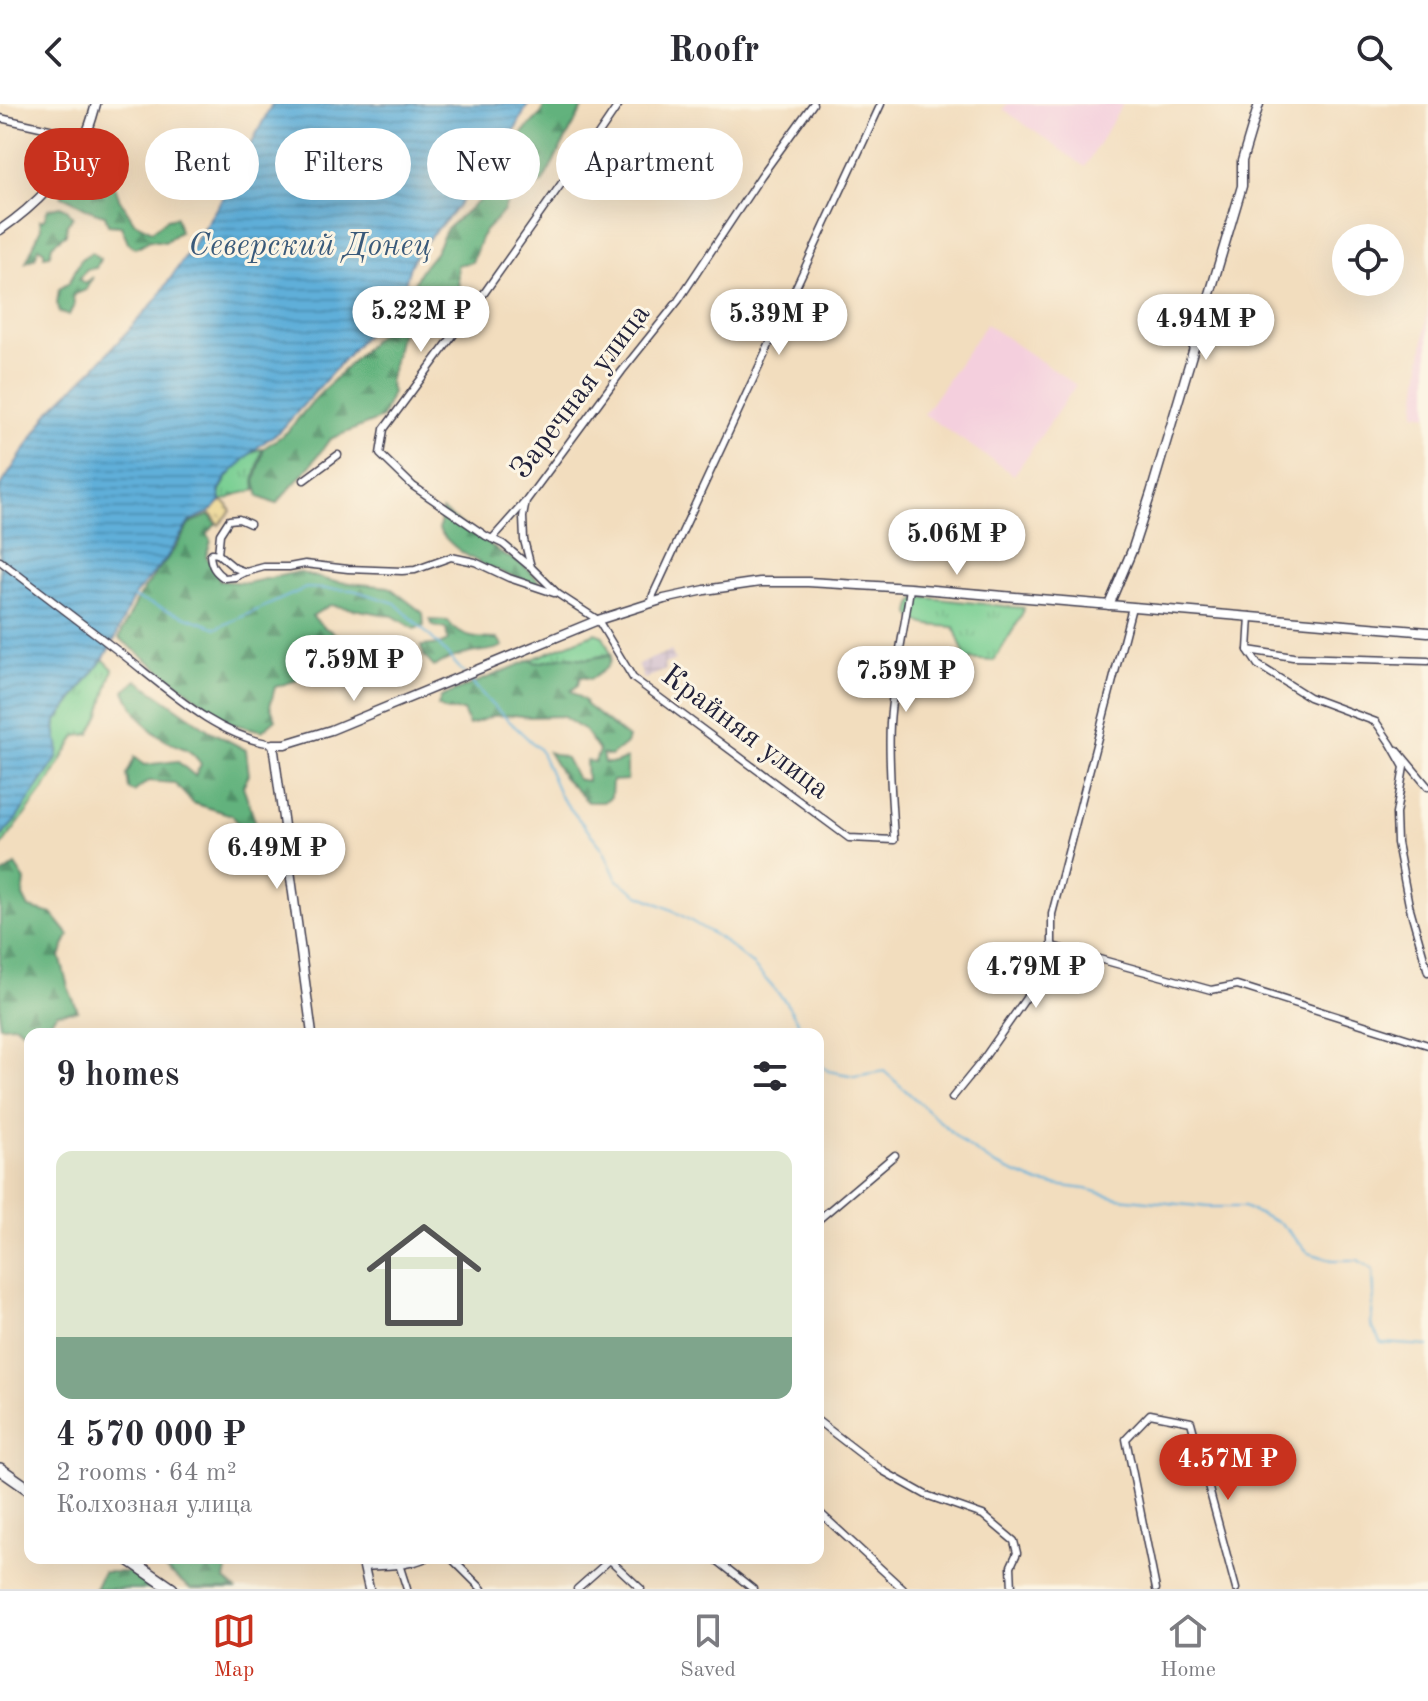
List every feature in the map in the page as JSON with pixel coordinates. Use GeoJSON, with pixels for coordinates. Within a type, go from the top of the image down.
{"type":"FeatureCollection","features":[{"type":"Feature","properties":{"kind":"highway"},"geometry":{"type":"LineString","coordinates":[[0,1469],[24,1486]]}},
{"type":"Feature","properties":{"kind":"highway"},"geometry":{"type":"LineString","coordinates":[[136,1564],[172,1589]]}},
{"type":"Feature","properties":{"kind":"street"},"geometry":{"type":"LineString","coordinates":[[88,128],[96,104]]}},
{"type":"Feature","properties":{"kind":"street"},"geometry":{"type":"LineString","coordinates":[[598,620],[558,594],[503,544],[453,515],[413,486],[380,454],[384,429],[619,104]]}},
{"type":"Feature","properties":{"kind":"street","name":"Заречная улица"},"geometry":{"type":"LineString","coordinates":[[531,567],[524,540],[526,501],[678,301],[813,104]]}},
{"type":"Feature","properties":{"kind":"street"},"geometry":{"type":"LineString","coordinates":[[652,602],[881,104]]}},
{"type":"Feature","properties":{"kind":"street"},"geometry":{"type":"LineString","coordinates":[[1109,605],[1133,548],[1151,493],[1242,186],[1242,161],[1259,104]]}},
{"type":"Feature","properties":{"kind":"street"},"geometry":{"type":"LineString","coordinates":[[0,118],[45,128]]}},
{"type":"Feature","properties":{"kind":"street"},"geometry":{"type":"LineString","coordinates":[[0,230],[37,200]]}},
{"type":"Feature","properties":{"kind":"street"},"geometry":{"type":"LineString","coordinates":[[304,480],[338,455]]}},
{"type":"Feature","properties":{"kind":"street"},"geometry":{"type":"LineString","coordinates":[[492,539],[526,501]]}},
{"type":"Feature","properties":{"kind":"street"},"geometry":{"type":"LineString","coordinates":[[218,554],[220,534],[229,520],[239,519],[250,524]]}},
{"type":"Feature","properties":{"kind":"street"},"geometry":{"type":"LineString","coordinates":[[246,572],[235,568],[218,554],[210,555],[216,572],[224,578],[235,577],[264,567],[305,564],[348,569],[415,570],[451,557],[475,562],[509,578],[558,594]]}},
{"type":"Feature","properties":{"kind":"street"},"geometry":{"type":"LineString","coordinates":[[0,561],[218,725],[256,742],[273,744],[285,744],[331,730],[598,620],[652,602],[760,582],[910,588],[1428,632]]}},
{"type":"Feature","properties":{"kind":"street","name":"Крайняя улица"},"geometry":{"type":"LineString","coordinates":[[598,620],[633,678],[849,838],[894,840],[888,763],[890,723],[910,588]]}},
{"type":"Feature","properties":{"kind":"street"},"geometry":{"type":"LineString","coordinates":[[952,1098],[1026,998],[1052,946],[1052,914],[1132,607]]}},
{"type":"Feature","properties":{"kind":"street"},"geometry":{"type":"LineString","coordinates":[[1250,616],[1248,650],[1258,665],[1309,697],[1376,722],[1404,767],[1396,814],[1397,843],[1409,905],[1428,972]]}},
{"type":"Feature","properties":{"kind":"street"},"geometry":{"type":"LineString","coordinates":[[1248,650],[1293,657],[1428,661]]}},
{"type":"Feature","properties":{"kind":"street"},"geometry":{"type":"LineString","coordinates":[[273,744],[311,1028]]}},
{"type":"Feature","properties":{"kind":"street"},"geometry":{"type":"LineString","coordinates":[[1391,744],[1428,787]]}},
{"type":"Feature","properties":{"kind":"street"},"geometry":{"type":"LineString","coordinates":[[1052,946],[1211,990],[1237,985],[1428,1045]]}},
{"type":"Feature","properties":{"kind":"street"},"geometry":{"type":"LineString","coordinates":[[824,1215],[895,1155]]}},
{"type":"Feature","properties":{"kind":"street"},"geometry":{"type":"LineString","coordinates":[[1156,1589],[1126,1439],[1150,1414],[1191,1422],[1236,1589]]}},
{"type":"Feature","properties":{"kind":"street"},"geometry":{"type":"LineString","coordinates":[[824,1426],[883,1471],[926,1495],[983,1515],[1014,1541],[1017,1553],[1011,1566],[1012,1589]]}},
{"type":"Feature","properties":{"kind":"street"},"geometry":{"type":"LineString","coordinates":[[824,1517],[903,1589]]}},
{"type":"Feature","properties":{"kind":"street"},"geometry":{"type":"LineString","coordinates":[[363,1564],[369,1589]]}},
{"type":"Feature","properties":{"kind":"street"},"geometry":{"type":"LineString","coordinates":[[390,1564],[401,1567],[409,1564]]}},
{"type":"Feature","properties":{"kind":"street"},"geometry":{"type":"LineString","coordinates":[[400,1564],[407,1589]]}},
{"type":"Feature","properties":{"kind":"street"},"geometry":{"type":"LineString","coordinates":[[457,1564],[482,1589]]}},
{"type":"Feature","properties":{"kind":"street"},"geometry":{"type":"LineString","coordinates":[[577,1589],[604,1564]]}},
{"type":"Feature","properties":{"kind":"street"},"geometry":{"type":"LineString","coordinates":[[615,1564],[641,1589]]}},
{"type":"Feature","properties":{"kind":"street"},"geometry":{"type":"LineString","coordinates":[[722,1564],[753,1589]]}},
{"type":"Feature","properties":{"kind":"shaded area"},"geometry":{"type":"Polygon","coordinates":[[[1007,104],[1123,104],[1085,167],[1003,109],[1007,104]]]}},
{"type":"Feature","properties":{"kind":"shaded area"},"geometry":{"type":"Polygon","coordinates":[[[1428,305],[1428,415],[1415,413],[1428,305]]]}},
{"type":"Feature","properties":{"kind":"shaded area"},"geometry":{"type":"Polygon","coordinates":[[[986,324],[1076,385],[1014,475],[924,414],[986,324]]]}},
{"type":"Feature","properties":{"kind":"shaded area"},"geometry":{"type":"Polygon","coordinates":[[[671,651],[675,660],[664,664],[666,670],[644,679],[638,664],[671,651]]]}},
{"type":"Feature","properties":{"kind":"green space"},"geometry":{"type":"Polygon","coordinates":[[[544,104],[585,104],[572,128],[556,128],[556,157],[540,184],[540,128],[527,128],[542,113],[544,104]]]}},
{"type":"Feature","properties":{"kind":"green space"},"geometry":{"type":"Polygon","coordinates":[[[70,200],[120,200],[134,222],[152,231],[167,219],[176,217],[180,231],[165,242],[150,240],[136,248],[128,243],[121,226],[108,225],[105,215],[70,200]]]}},
{"type":"Feature","properties":{"kind":"green space"},"geometry":{"type":"Polygon","coordinates":[[[480,200],[508,200],[504,211],[483,233],[472,262],[457,265],[459,289],[447,317],[425,311],[401,331],[389,383],[392,392],[382,418],[330,439],[276,504],[259,497],[255,482],[264,448],[287,432],[313,401],[400,313],[420,271],[435,253],[447,228],[480,200]]]}},
{"type":"Feature","properties":{"kind":"green space"},"geometry":{"type":"Polygon","coordinates":[[[60,206],[73,217],[67,225],[66,234],[52,245],[50,255],[44,256],[44,251],[39,247],[35,258],[26,262],[41,229],[40,220],[44,220],[48,209],[60,206]]]}},
{"type":"Feature","properties":{"kind":"green space"},"geometry":{"type":"Polygon","coordinates":[[[92,252],[100,259],[96,268],[87,269],[79,279],[85,284],[93,277],[86,290],[73,295],[74,305],[69,315],[59,312],[59,289],[69,283],[81,259],[92,252]]]}},
{"type":"Feature","properties":{"kind":"green space"},"geometry":{"type":"Polygon","coordinates":[[[262,449],[254,481],[255,490],[221,500],[219,493],[231,473],[249,455],[262,449]]]}},
{"type":"Feature","properties":{"kind":"green space"},"geometry":{"type":"Polygon","coordinates":[[[442,510],[505,556],[526,567],[541,585],[485,565],[460,551],[439,530],[442,510]]]}},
{"type":"Feature","properties":{"kind":"green space"},"geometry":{"type":"Polygon","coordinates":[[[210,515],[216,524],[207,534],[211,541],[206,556],[220,581],[247,583],[298,572],[331,581],[389,587],[423,613],[424,626],[414,629],[393,616],[330,605],[312,616],[324,627],[361,649],[318,657],[304,678],[275,687],[270,706],[276,719],[262,731],[229,723],[119,638],[139,596],[190,523],[210,515]]]}},
{"type":"Feature","properties":{"kind":"green space"},"geometry":{"type":"Polygon","coordinates":[[[920,597],[1024,608],[994,661],[966,659],[954,627],[924,624],[910,614],[912,604],[920,597]]]}},
{"type":"Feature","properties":{"kind":"green space"},"geometry":{"type":"Polygon","coordinates":[[[430,620],[448,621],[464,635],[498,639],[503,646],[457,656],[434,667],[424,656],[421,646],[448,641],[446,629],[433,626],[430,620]]]}},
{"type":"Feature","properties":{"kind":"green space"},"geometry":{"type":"Polygon","coordinates":[[[595,633],[603,636],[611,654],[588,659],[565,657],[537,663],[530,660],[595,633]]]}},
{"type":"Feature","properties":{"kind":"green space"},"geometry":{"type":"Polygon","coordinates":[[[611,654],[605,669],[591,679],[580,677],[578,685],[571,691],[628,738],[626,744],[611,756],[602,754],[604,763],[616,763],[627,758],[627,780],[612,781],[611,797],[603,802],[588,802],[563,777],[548,752],[566,758],[577,779],[587,781],[586,761],[595,762],[599,751],[585,731],[562,716],[493,716],[469,725],[463,711],[447,711],[438,706],[441,697],[530,660],[537,663],[565,657],[588,659],[611,654]]]}},
{"type":"Feature","properties":{"kind":"green space"},"geometry":{"type":"Polygon","coordinates":[[[103,659],[113,669],[100,714],[90,734],[76,736],[45,788],[0,848],[0,838],[45,775],[56,722],[103,659]]]}},
{"type":"Feature","properties":{"kind":"green space"},"geometry":{"type":"Polygon","coordinates":[[[137,680],[210,731],[246,750],[249,775],[243,786],[256,824],[271,848],[275,863],[266,869],[258,861],[256,847],[232,815],[193,803],[174,783],[148,781],[134,792],[129,789],[127,774],[135,757],[144,765],[177,761],[195,776],[201,764],[188,751],[158,736],[141,719],[125,691],[137,680]]]}},
{"type":"Feature","properties":{"kind":"green space"},"geometry":{"type":"Polygon","coordinates":[[[15,865],[25,880],[23,896],[29,908],[52,914],[69,935],[60,956],[78,1011],[57,1013],[48,1025],[49,1028],[24,1028],[24,1032],[16,1025],[0,1026],[0,876],[15,865]]]}},
{"type":"Feature","properties":{"kind":"green space"},"geometry":{"type":"Polygon","coordinates":[[[159,1564],[228,1564],[225,1580],[236,1589],[191,1589],[159,1564]]]}},
{"type":"Feature","properties":{"kind":"green space"},"geometry":{"type":"Polygon","coordinates":[[[103,1572],[129,1572],[153,1589],[95,1589],[103,1572]]]}},
{"type":"Feature","properties":{"kind":"sand"},"geometry":{"type":"Polygon","coordinates":[[[221,501],[231,511],[219,525],[210,512],[221,501]]]}},
{"type":"Feature","properties":{"kind":"water","name":"Северский Донец"},"geometry":{"type":"Polygon","coordinates":[[[272,104],[528,104],[516,128],[427,128],[427,200],[463,200],[416,254],[403,291],[394,303],[282,429],[254,450],[226,478],[219,492],[221,501],[210,512],[190,521],[165,560],[133,597],[103,659],[56,722],[59,749],[56,760],[0,838],[0,487],[50,411],[156,300],[221,200],[259,200],[259,129],[272,104]]]}},
{"type":"Feature","properties":{"kind":"waterway"},"geometry":{"type":"LineString","coordinates":[[132,597],[217,628],[306,588],[353,590],[395,603],[464,673]]}},
{"type":"Feature","properties":{"kind":"waterway"},"geometry":{"type":"LineString","coordinates":[[468,678],[540,750],[560,796],[603,849],[617,880],[720,938],[752,964],[785,1001],[801,1028]]}},
{"type":"Feature","properties":{"kind":"waterway"},"geometry":{"type":"LineString","coordinates":[[824,1067],[855,1076],[884,1071],[966,1145],[994,1164],[1039,1183],[1086,1189],[1118,1198],[1208,1207],[1244,1207],[1281,1224],[1309,1253],[1332,1260],[1358,1260],[1373,1270],[1371,1325],[1381,1343],[1428,1346]]}}]}
